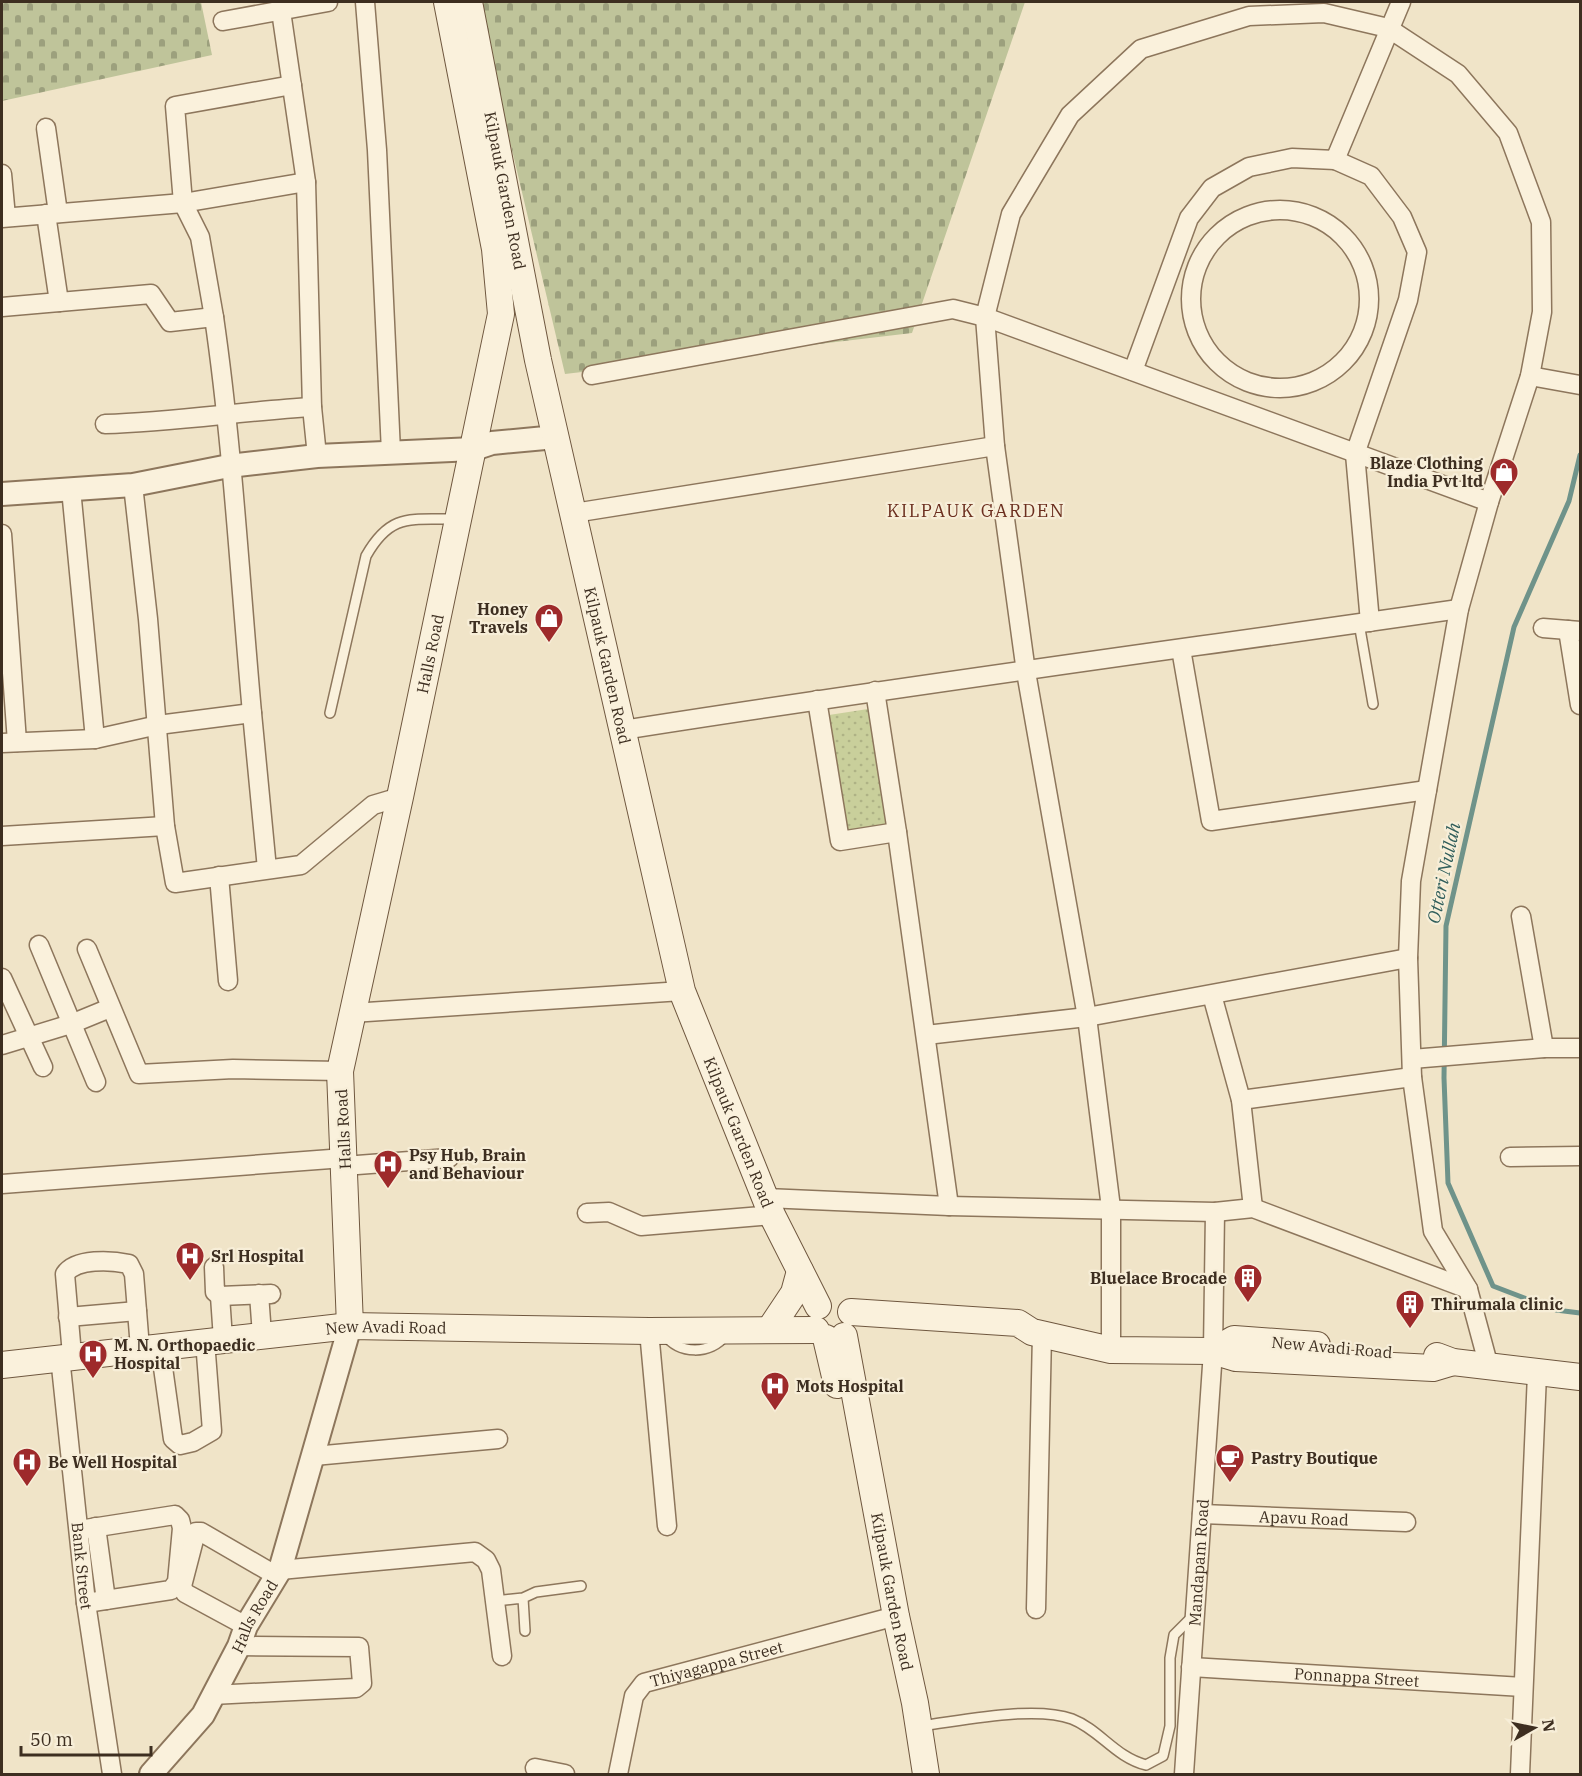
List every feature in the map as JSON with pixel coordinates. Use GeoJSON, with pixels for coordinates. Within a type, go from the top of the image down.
{"type":"FeatureCollection","features":[{"type":"Feature","properties":{"kind":"main road","name":"Kilpauk Garden Road"},"geometry":{"type":"LineString","coordinates":[[447,2],[495,249],[501,314],[474,449]]}},
{"type":"Feature","properties":{"kind":"main road","name":"Kilpauk Garden Road"},"geometry":{"type":"LineString","coordinates":[[469,2],[530,319],[682,991],[769,1206],[800,1271],[832,1323],[853,1450],[888,1618],[911,1774]]}},
{"type":"Feature","properties":{"kind":"main road"},"geometry":{"type":"LineString","coordinates":[[501,314],[504,324],[513,331],[523,329],[530,319]]}},
{"type":"Feature","properties":{"kind":"main road","name":"Halls Road"},"geometry":{"type":"LineString","coordinates":[[350,1326],[340,1071],[474,449]]}},
{"type":"Feature","properties":{"kind":"main road"},"geometry":{"type":"LineString","coordinates":[[770,1329],[794,1293],[800,1271]]}},
{"type":"Feature","properties":{"kind":"main road","name":"New Avadi Road"},"geometry":{"type":"LineString","coordinates":[[2,1365],[66,1356],[350,1326],[729,1331],[832,1323],[1018,1323],[1037,1333],[1111,1350],[1213,1351],[1234,1339],[1435,1355],[1453,1362],[1537,1374],[1581,1377]]}},
{"type":"Feature","properties":{"kind":"main road","name":"Kilpauk Garden Road"},"geometry":{"type":"LineString","coordinates":[[888,1618],[919,1726],[926,1774]]}},
{"type":"Feature","properties":{"kind":"street"},"geometry":{"type":"LineString","coordinates":[[223,21],[328,2]]}},
{"type":"Feature","properties":{"kind":"street"},"geometry":{"type":"LineString","coordinates":[[365,2],[377,150],[391,452]]}},
{"type":"Feature","properties":{"kind":"street"},"geometry":{"type":"LineString","coordinates":[[1335,160],[1388,28],[1401,2]]}},
{"type":"Feature","properties":{"kind":"street"},"geometry":{"type":"LineString","coordinates":[[281,11],[306,182],[312,407],[317,456]]}},
{"type":"Feature","properties":{"kind":"street"},"geometry":{"type":"LineString","coordinates":[[1111,1350],[1111,1208],[1087,1017],[1026,672],[995,446],[985,316],[1011,214],[1070,115],[1141,49],[1249,16],[1324,14],[1388,28],[1458,74],[1508,133],[1540,222],[1542,312],[1530,376],[1489,502],[1459,609],[1411,881],[1408,958],[1433,1231],[1468,1289],[1489,1367]]}},
{"type":"Feature","properties":{"kind":"street"},"geometry":{"type":"LineString","coordinates":[[267,869],[227,412],[200,237],[183,203],[175,106],[292,85]]}},
{"type":"Feature","properties":{"kind":"street"},"geometry":{"type":"LineString","coordinates":[[46,128],[59,302]]}},
{"type":"Feature","properties":{"kind":"street"},"geometry":{"type":"LineString","coordinates":[[1133,371],[1189,218],[1212,188],[1249,167],[1292,159],[1335,160],[1371,177],[1402,217],[1417,252],[1408,300],[1355,454],[1364,622]]}},
{"type":"Feature","properties":{"kind":"street"},"geometry":{"type":"LineString","coordinates":[[2,174],[4,217],[183,203],[306,182]]}},
{"type":"Feature","properties":{"kind":"street"},"geometry":{"type":"LineString","coordinates":[[1270,209],[1301,211],[1329,223],[1351,244],[1365,269],[1367,279],[1370,297],[1366,326],[1353,351],[1334,371],[1309,385],[1281,389],[1253,385],[1226,370],[1205,348],[1193,320],[1191,290],[1193,280],[1199,260],[1216,235],[1241,217],[1270,209]]}},
{"type":"Feature","properties":{"kind":"street"},"geometry":{"type":"LineString","coordinates":[[2,307],[151,294],[170,322],[214,317]]}},
{"type":"Feature","properties":{"kind":"street"},"geometry":{"type":"LineString","coordinates":[[592,375],[953,309],[985,316],[1489,502]]}},
{"type":"Feature","properties":{"kind":"street"},"geometry":{"type":"LineString","coordinates":[[1530,376],[1581,385]]}},
{"type":"Feature","properties":{"kind":"street"},"geometry":{"type":"LineString","coordinates":[[1242,411],[1253,385]]}},
{"type":"Feature","properties":{"kind":"street"},"geometry":{"type":"LineString","coordinates":[[105,424],[162,422],[227,412],[312,407]]}},
{"type":"Feature","properties":{"kind":"street"},"geometry":{"type":"LineString","coordinates":[[2,494],[133,485],[230,466],[317,456],[474,449],[492,443],[556,437]]}},
{"type":"Feature","properties":{"kind":"street"},"geometry":{"type":"LineString","coordinates":[[574,513],[995,446]]}},
{"type":"Feature","properties":{"kind":"street"},"geometry":{"type":"LineString","coordinates":[[133,485],[158,725],[165,826],[175,883],[302,865],[373,805],[400,797]]}},
{"type":"Feature","properties":{"kind":"street"},"geometry":{"type":"LineString","coordinates":[[71,489],[96,739]]}},
{"type":"Feature","properties":{"kind":"street"},"geometry":{"type":"LineString","coordinates":[[2,534],[9,742],[96,739],[158,725],[252,713]]}},
{"type":"Feature","properties":{"kind":"street"},"geometry":{"type":"LineString","coordinates":[[623,730],[874,691],[1026,672],[1459,609]]}},
{"type":"Feature","properties":{"kind":"street"},"geometry":{"type":"LineString","coordinates":[[1543,628],[1574,631],[1581,705]]}},
{"type":"Feature","properties":{"kind":"street"},"geometry":{"type":"LineString","coordinates":[[1180,649],[1211,821],[1427,790]]}},
{"type":"Feature","properties":{"kind":"street"},"geometry":{"type":"LineString","coordinates":[[874,691],[897,832],[950,1206]]}},
{"type":"Feature","properties":{"kind":"street"},"geometry":{"type":"LineString","coordinates":[[817,700],[840,842],[897,832]]}},
{"type":"Feature","properties":{"kind":"street"},"geometry":{"type":"LineString","coordinates":[[2,836],[165,826]]}},
{"type":"Feature","properties":{"kind":"street"},"geometry":{"type":"LineString","coordinates":[[219,876],[228,981]]}},
{"type":"Feature","properties":{"kind":"street"},"geometry":{"type":"LineString","coordinates":[[1521,916],[1544,1047]]}},
{"type":"Feature","properties":{"kind":"street"},"geometry":{"type":"LineString","coordinates":[[39,945],[96,1082]]}},
{"type":"Feature","properties":{"kind":"street"},"geometry":{"type":"LineString","coordinates":[[87,949],[139,1074],[233,1069],[340,1071]]}},
{"type":"Feature","properties":{"kind":"street"},"geometry":{"type":"LineString","coordinates":[[926,1035],[1087,1017],[1408,958]]}},
{"type":"Feature","properties":{"kind":"street"},"geometry":{"type":"LineString","coordinates":[[2,978],[43,1067]]}},
{"type":"Feature","properties":{"kind":"street"},"geometry":{"type":"LineString","coordinates":[[352,1012],[682,991]]}},
{"type":"Feature","properties":{"kind":"street"},"geometry":{"type":"LineString","coordinates":[[1212,995],[1241,1100],[1253,1208]]}},
{"type":"Feature","properties":{"kind":"street"},"geometry":{"type":"LineString","coordinates":[[2,1045],[71,1024],[110,1008]]}},
{"type":"Feature","properties":{"kind":"street"},"geometry":{"type":"LineString","coordinates":[[1241,1100],[1456,1055],[1544,1047],[1581,1048]]}},
{"type":"Feature","properties":{"kind":"street"},"geometry":{"type":"LineString","coordinates":[[1510,1157],[1581,1156]]}},
{"type":"Feature","properties":{"kind":"street"},"geometry":{"type":"LineString","coordinates":[[2,1184],[344,1162],[449,1158]]}},
{"type":"Feature","properties":{"kind":"street"},"geometry":{"type":"LineString","coordinates":[[587,1213],[609,1212],[641,1226],[769,1206],[1111,1208],[1215,1212],[1253,1208],[1468,1289]]}},
{"type":"Feature","properties":{"kind":"street","name":"Mandapam Road"},"geometry":{"type":"LineString","coordinates":[[1184,1774],[1213,1351],[1215,1212]]}},
{"type":"Feature","properties":{"kind":"street","name":"Bank Street"},"geometry":{"type":"LineString","coordinates":[[112,1774],[82,1568],[87,1528],[66,1356],[68,1317],[65,1274],[70,1267],[79,1264],[129,1264],[134,1274],[137,1311]]}},
{"type":"Feature","properties":{"kind":"street"},"geometry":{"type":"LineString","coordinates":[[214,1267],[215,1292],[220,1296],[265,1294],[262,1335]]}},
{"type":"Feature","properties":{"kind":"street"},"geometry":{"type":"LineString","coordinates":[[68,1317],[137,1311],[150,1347],[173,1439],[180,1445],[193,1442],[212,1431],[214,1340],[220,1296]]}},
{"type":"Feature","properties":{"kind":"street","name":"Halls Road"},"geometry":{"type":"LineString","coordinates":[[151,1774],[203,1715],[278,1573],[314,1456],[350,1326]]}},
{"type":"Feature","properties":{"kind":"street"},"geometry":{"type":"LineString","coordinates":[[655,1330],[667,1526]]}},
{"type":"Feature","properties":{"kind":"street"},"geometry":{"type":"LineString","coordinates":[[1036,1609],[1037,1333]]}},
{"type":"Feature","properties":{"kind":"street"},"geometry":{"type":"LineString","coordinates":[[1520,1774],[1537,1374]]}},
{"type":"Feature","properties":{"kind":"street"},"geometry":{"type":"LineString","coordinates":[[314,1456],[498,1439]]}},
{"type":"Feature","properties":{"kind":"street","name":"Apavu Road"},"geometry":{"type":"LineString","coordinates":[[1202,1514],[1406,1522]]}},
{"type":"Feature","properties":{"kind":"street"},"geometry":{"type":"LineString","coordinates":[[86,1603],[106,1600],[171,1590],[177,1582],[182,1528],[180,1520],[175,1515],[87,1528],[101,1565],[106,1600]]}},
{"type":"Feature","properties":{"kind":"street"},"geometry":{"type":"LineString","coordinates":[[212,1695],[356,1688],[362,1683],[359,1647],[243,1636],[185,1593],[182,1586],[196,1532],[201,1532],[278,1573],[475,1552],[486,1560],[491,1570],[502,1656]]}},
{"type":"Feature","properties":{"kind":"street"},"geometry":{"type":"LineString","coordinates":[[82,1568],[101,1565]]}},
{"type":"Feature","properties":{"kind":"street","name":"Thiyagappa Street"},"geometry":{"type":"LineString","coordinates":[[618,1774],[634,1696],[644,1683],[888,1618]]}},
{"type":"Feature","properties":{"kind":"street","name":"Ponnappa Street"},"geometry":{"type":"LineString","coordinates":[[1191,1667],[1523,1687]]}},
{"type":"Feature","properties":{"kind":"street"},"geometry":{"type":"LineString","coordinates":[[535,1768],[565,1774]]}},
{"type":"Feature","properties":{"kind":"lane"},"geometry":{"type":"LineString","coordinates":[[330,713],[366,556],[376,537],[390,525],[405,520],[459,519]]}},
{"type":"Feature","properties":{"kind":"lane"},"geometry":{"type":"LineString","coordinates":[[1364,622],[1373,704]]}},
{"type":"Feature","properties":{"kind":"lane"},"geometry":{"type":"LineString","coordinates":[[495,1601],[523,1598],[536,1592],[580,1586]]}},
{"type":"Feature","properties":{"kind":"lane"},"geometry":{"type":"LineString","coordinates":[[523,1598],[525,1631]]}},
{"type":"Feature","properties":{"kind":"lane"},"geometry":{"type":"LineString","coordinates":[[919,1726],[1005,1715],[1049,1715],[1072,1720],[1129,1760],[1146,1765],[1162,1756],[1170,1726],[1170,1658],[1174,1635],[1195,1614]]}},
{"type":"Feature","properties":{"kind":"green space"},"geometry":{"type":"Polygon","coordinates":[[[2,2],[201,2],[212,55],[2,101],[2,2]]]}},
{"type":"Feature","properties":{"kind":"green space"},"geometry":{"type":"Polygon","coordinates":[[[477,2],[1025,2],[912,333],[565,374],[477,2]]]}},
{"type":"Feature","properties":{"kind":"green space"},"geometry":{"type":"Polygon","coordinates":[[[868,709],[887,825],[848,831],[829,715],[868,709]]]}},
{"type":"Feature","properties":{"kind":"waterway","name":"Otteri Nullah"},"geometry":{"type":"LineString","coordinates":[[1580,455],[1569,501],[1514,627],[1446,926],[1444,1078],[1448,1183],[1493,1286],[1556,1310],[1580,1313]]}},
{"type":"Feature","properties":{"kind":"place","name":"Blaze Clothing India Pvt ltd"},"geometry":{"type":"Point","coordinates":[1504,498]}},
{"type":"Feature","properties":{"kind":"place","name":"Honey Travels"},"geometry":{"type":"Point","coordinates":[549,644]}},
{"type":"Feature","properties":{"kind":"place","name":"Psy Hub, Brain and Behaviour"},"geometry":{"type":"Point","coordinates":[388,1190]}},
{"type":"Feature","properties":{"kind":"place","name":"Srl Hospital"},"geometry":{"type":"Point","coordinates":[190,1282]}},
{"type":"Feature","properties":{"kind":"place","name":"Bluelace Brocade"},"geometry":{"type":"Point","coordinates":[1248,1304]}},
{"type":"Feature","properties":{"kind":"place","name":"Thirumala clinic"},"geometry":{"type":"Point","coordinates":[1410,1330]}},
{"type":"Feature","properties":{"kind":"place","name":"M. N. Orthopaedic Hospital"},"geometry":{"type":"Point","coordinates":[93,1380]}},
{"type":"Feature","properties":{"kind":"place","name":"Mots Hospital"},"geometry":{"type":"Point","coordinates":[775,1412]}},
{"type":"Feature","properties":{"kind":"place","name":"Pastry Boutique"},"geometry":{"type":"Point","coordinates":[1230,1484]}},
{"type":"Feature","properties":{"kind":"place","name":"Be Well Hospital"},"geometry":{"type":"Point","coordinates":[27,1488]}},
{"type":"Feature","properties":{"kind":"district","name":"KILPAUK GARDEN"},"geometry":{"type":"Point","coordinates":[976,511]}}]}
